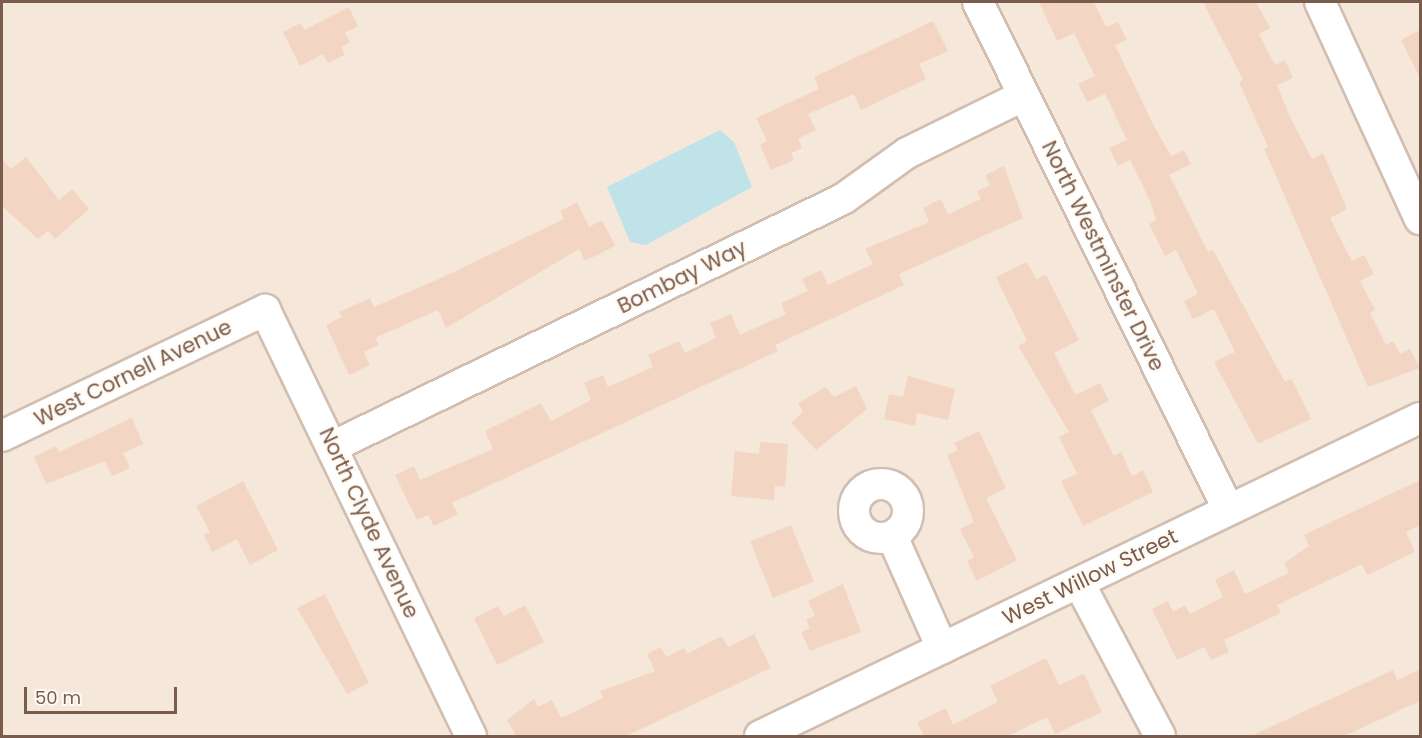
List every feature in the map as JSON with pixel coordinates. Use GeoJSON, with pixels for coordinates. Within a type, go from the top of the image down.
{"type":"FeatureCollection","features":[{"type":"Feature","properties":{"kind":"street","name":"North Westminster Drive"},"geometry":{"type":"LineString","coordinates":[[978,2],[1228,509]]}},
{"type":"Feature","properties":{"kind":"street"},"geometry":{"type":"LineString","coordinates":[[1320,2],[1420,219]]}},
{"type":"Feature","properties":{"kind":"street","name":"Bombay Way"},"geometry":{"type":"LineString","coordinates":[[334,446],[843,199],[907,153],[1023,96]]}},
{"type":"Feature","properties":{"kind":"street","name":"North Clyde Avenue"},"geometry":{"type":"LineString","coordinates":[[265,310],[334,446],[471,736]]}},
{"type":"Feature","properties":{"kind":"street","name":"West Cornell Avenue"},"geometry":{"type":"LineString","coordinates":[[2,436],[265,310]]}},
{"type":"Feature","properties":{"kind":"street","name":"West Willow Street"},"geometry":{"type":"LineString","coordinates":[[760,736],[1420,418]]}},
{"type":"Feature","properties":{"kind":"street"},"geometry":{"type":"LineString","coordinates":[[892,536],[942,648]]}},
{"type":"Feature","properties":{"kind":"street"},"geometry":{"type":"LineString","coordinates":[[1079,583],[1160,736]]}},
{"type":"Feature","properties":{"kind":"shaded area"},"geometry":{"type":"Polygon","coordinates":[[[2,2],[1420,2],[1420,736],[2,736],[2,2]]]}},
{"type":"Feature","properties":{"kind":"water"},"geometry":{"type":"Polygon","coordinates":[[[720,130],[734,142],[752,187],[646,245],[630,242],[607,187],[720,130]]]}},
{"type":"Feature","properties":{"kind":"building"},"geometry":{"type":"Polygon","coordinates":[[[1039,2],[1094,2],[1106,27],[1118,22],[1127,40],[1115,45],[1154,126],[1171,156],[1184,150],[1191,164],[1169,175],[1208,252],[1213,250],[1285,382],[1291,379],[1311,419],[1258,444],[1214,362],[1235,352],[1214,309],[1193,319],[1184,301],[1198,294],[1176,250],[1165,256],[1149,224],[1156,220],[1151,203],[1130,160],[1118,166],[1109,148],[1127,140],[1105,94],[1087,102],[1078,84],[1095,76],[1074,33],[1057,41],[1039,2]]]}},
{"type":"Feature","properties":{"kind":"building"},"geometry":{"type":"Polygon","coordinates":[[[1203,2],[1256,2],[1270,28],[1259,34],[1275,65],[1285,60],[1293,78],[1277,85],[1290,117],[1312,159],[1323,153],[1347,209],[1330,218],[1352,261],[1364,255],[1374,274],[1360,281],[1375,310],[1370,313],[1386,345],[1393,341],[1400,354],[1410,349],[1420,368],[1368,387],[1264,149],[1268,147],[1239,82],[1243,80],[1203,2]]]}},
{"type":"Feature","properties":{"kind":"building"},"geometry":{"type":"Polygon","coordinates":[[[349,7],[358,26],[345,33],[350,42],[341,47],[345,55],[328,63],[323,54],[300,66],[283,32],[301,23],[304,30],[349,7]]]}},
{"type":"Feature","properties":{"kind":"building"},"geometry":{"type":"Polygon","coordinates":[[[933,21],[948,51],[919,64],[926,79],[861,110],[854,94],[808,114],[816,130],[798,139],[802,148],[791,153],[794,160],[771,170],[760,145],[767,141],[756,118],[819,89],[814,77],[933,21]]]}},
{"type":"Feature","properties":{"kind":"building"},"geometry":{"type":"Polygon","coordinates":[[[1420,30],[1420,78],[1401,40],[1420,30]]]}},
{"type":"Feature","properties":{"kind":"building"},"geometry":{"type":"Polygon","coordinates":[[[26,157],[59,200],[72,189],[89,209],[55,239],[48,231],[38,239],[2,206],[2,159],[11,169],[26,157]]]}},
{"type":"Feature","properties":{"kind":"building"},"geometry":{"type":"Polygon","coordinates":[[[1004,166],[1023,218],[899,274],[904,285],[775,345],[778,351],[452,503],[458,514],[434,526],[428,515],[417,520],[395,475],[414,466],[420,480],[493,449],[485,431],[541,403],[551,421],[591,400],[584,383],[603,375],[608,387],[653,367],[648,355],[679,341],[685,353],[716,338],[710,323],[731,314],[740,335],[786,314],[781,303],[808,291],[802,279],[821,270],[828,285],[873,264],[865,249],[929,222],[923,208],[941,199],[948,214],[981,199],[977,191],[990,185],[985,175],[1004,166]]]}},
{"type":"Feature","properties":{"kind":"building"},"geometry":{"type":"Polygon","coordinates":[[[577,202],[589,227],[602,220],[615,246],[585,261],[579,249],[446,328],[438,310],[375,338],[379,345],[364,352],[370,365],[349,375],[326,325],[342,317],[339,312],[370,298],[374,307],[443,277],[564,219],[560,211],[577,202]]]}},
{"type":"Feature","properties":{"kind":"building"},"geometry":{"type":"Polygon","coordinates":[[[1027,262],[1036,279],[1046,275],[1079,340],[1054,353],[1075,395],[1100,383],[1109,401],[1091,410],[1114,456],[1121,452],[1132,476],[1143,470],[1153,492],[1083,526],[1061,481],[1077,474],[1059,437],[1069,432],[1018,346],[1027,341],[996,277],[1027,262]]]}},
{"type":"Feature","properties":{"kind":"building"},"geometry":{"type":"Polygon","coordinates":[[[908,376],[955,389],[948,420],[917,413],[915,426],[884,419],[889,394],[903,397],[908,376]]]}},
{"type":"Feature","properties":{"kind":"building"},"geometry":{"type":"Polygon","coordinates":[[[856,386],[867,409],[816,450],[791,423],[803,412],[798,403],[826,387],[834,397],[856,386]]]}},
{"type":"Feature","properties":{"kind":"building"},"geometry":{"type":"Polygon","coordinates":[[[132,418],[143,444],[123,453],[130,468],[112,476],[105,461],[46,484],[34,457],[56,446],[59,452],[132,418]]]}},
{"type":"Feature","properties":{"kind":"building"},"geometry":{"type":"Polygon","coordinates":[[[979,431],[1006,488],[986,498],[1017,560],[977,581],[967,561],[974,557],[960,529],[974,522],[947,455],[958,450],[954,443],[979,431]]]}},
{"type":"Feature","properties":{"kind":"building"},"geometry":{"type":"Polygon","coordinates":[[[760,442],[788,444],[785,487],[775,486],[774,500],[731,496],[735,451],[759,454],[760,442]]]}},
{"type":"Feature","properties":{"kind":"building"},"geometry":{"type":"Polygon","coordinates":[[[1420,480],[1420,526],[1406,532],[1415,552],[1367,575],[1362,564],[1277,605],[1281,613],[1224,640],[1229,652],[1211,660],[1204,647],[1177,660],[1152,609],[1168,601],[1173,612],[1185,605],[1190,614],[1223,597],[1215,580],[1234,570],[1245,594],[1289,573],[1284,563],[1309,546],[1304,535],[1420,480]]]}},
{"type":"Feature","properties":{"kind":"building"},"geometry":{"type":"Polygon","coordinates":[[[243,481],[278,550],[250,565],[237,539],[212,552],[204,535],[210,532],[196,506],[243,481]]]}},
{"type":"Feature","properties":{"kind":"building"},"geometry":{"type":"Polygon","coordinates":[[[791,525],[814,582],[773,598],[750,541],[791,525]]]}},
{"type":"Feature","properties":{"kind":"building"},"geometry":{"type":"Polygon","coordinates":[[[843,584],[861,632],[810,651],[801,632],[810,628],[806,620],[815,615],[808,601],[843,584]]]}},
{"type":"Feature","properties":{"kind":"building"},"geometry":{"type":"Polygon","coordinates":[[[325,594],[369,683],[347,694],[297,608],[325,594]]]}},
{"type":"Feature","properties":{"kind":"building"},"geometry":{"type":"Polygon","coordinates":[[[525,605],[544,642],[497,665],[474,618],[498,606],[504,616],[525,605]]]}},
{"type":"Feature","properties":{"kind":"building"},"geometry":{"type":"Polygon","coordinates":[[[754,634],[771,668],[626,736],[516,736],[507,720],[534,699],[538,707],[552,700],[561,718],[603,698],[600,691],[655,671],[647,654],[661,647],[666,657],[684,648],[687,654],[722,636],[728,647],[754,634]]]}},
{"type":"Feature","properties":{"kind":"building"},"geometry":{"type":"Polygon","coordinates":[[[1046,658],[1059,685],[1084,674],[1102,712],[1055,734],[1047,717],[1008,736],[924,736],[917,722],[946,708],[953,725],[998,702],[990,686],[1046,658]]]}},
{"type":"Feature","properties":{"kind":"building"},"geometry":{"type":"Polygon","coordinates":[[[1420,669],[1420,701],[1344,736],[1251,736],[1393,670],[1397,680],[1420,669]]]}}]}
